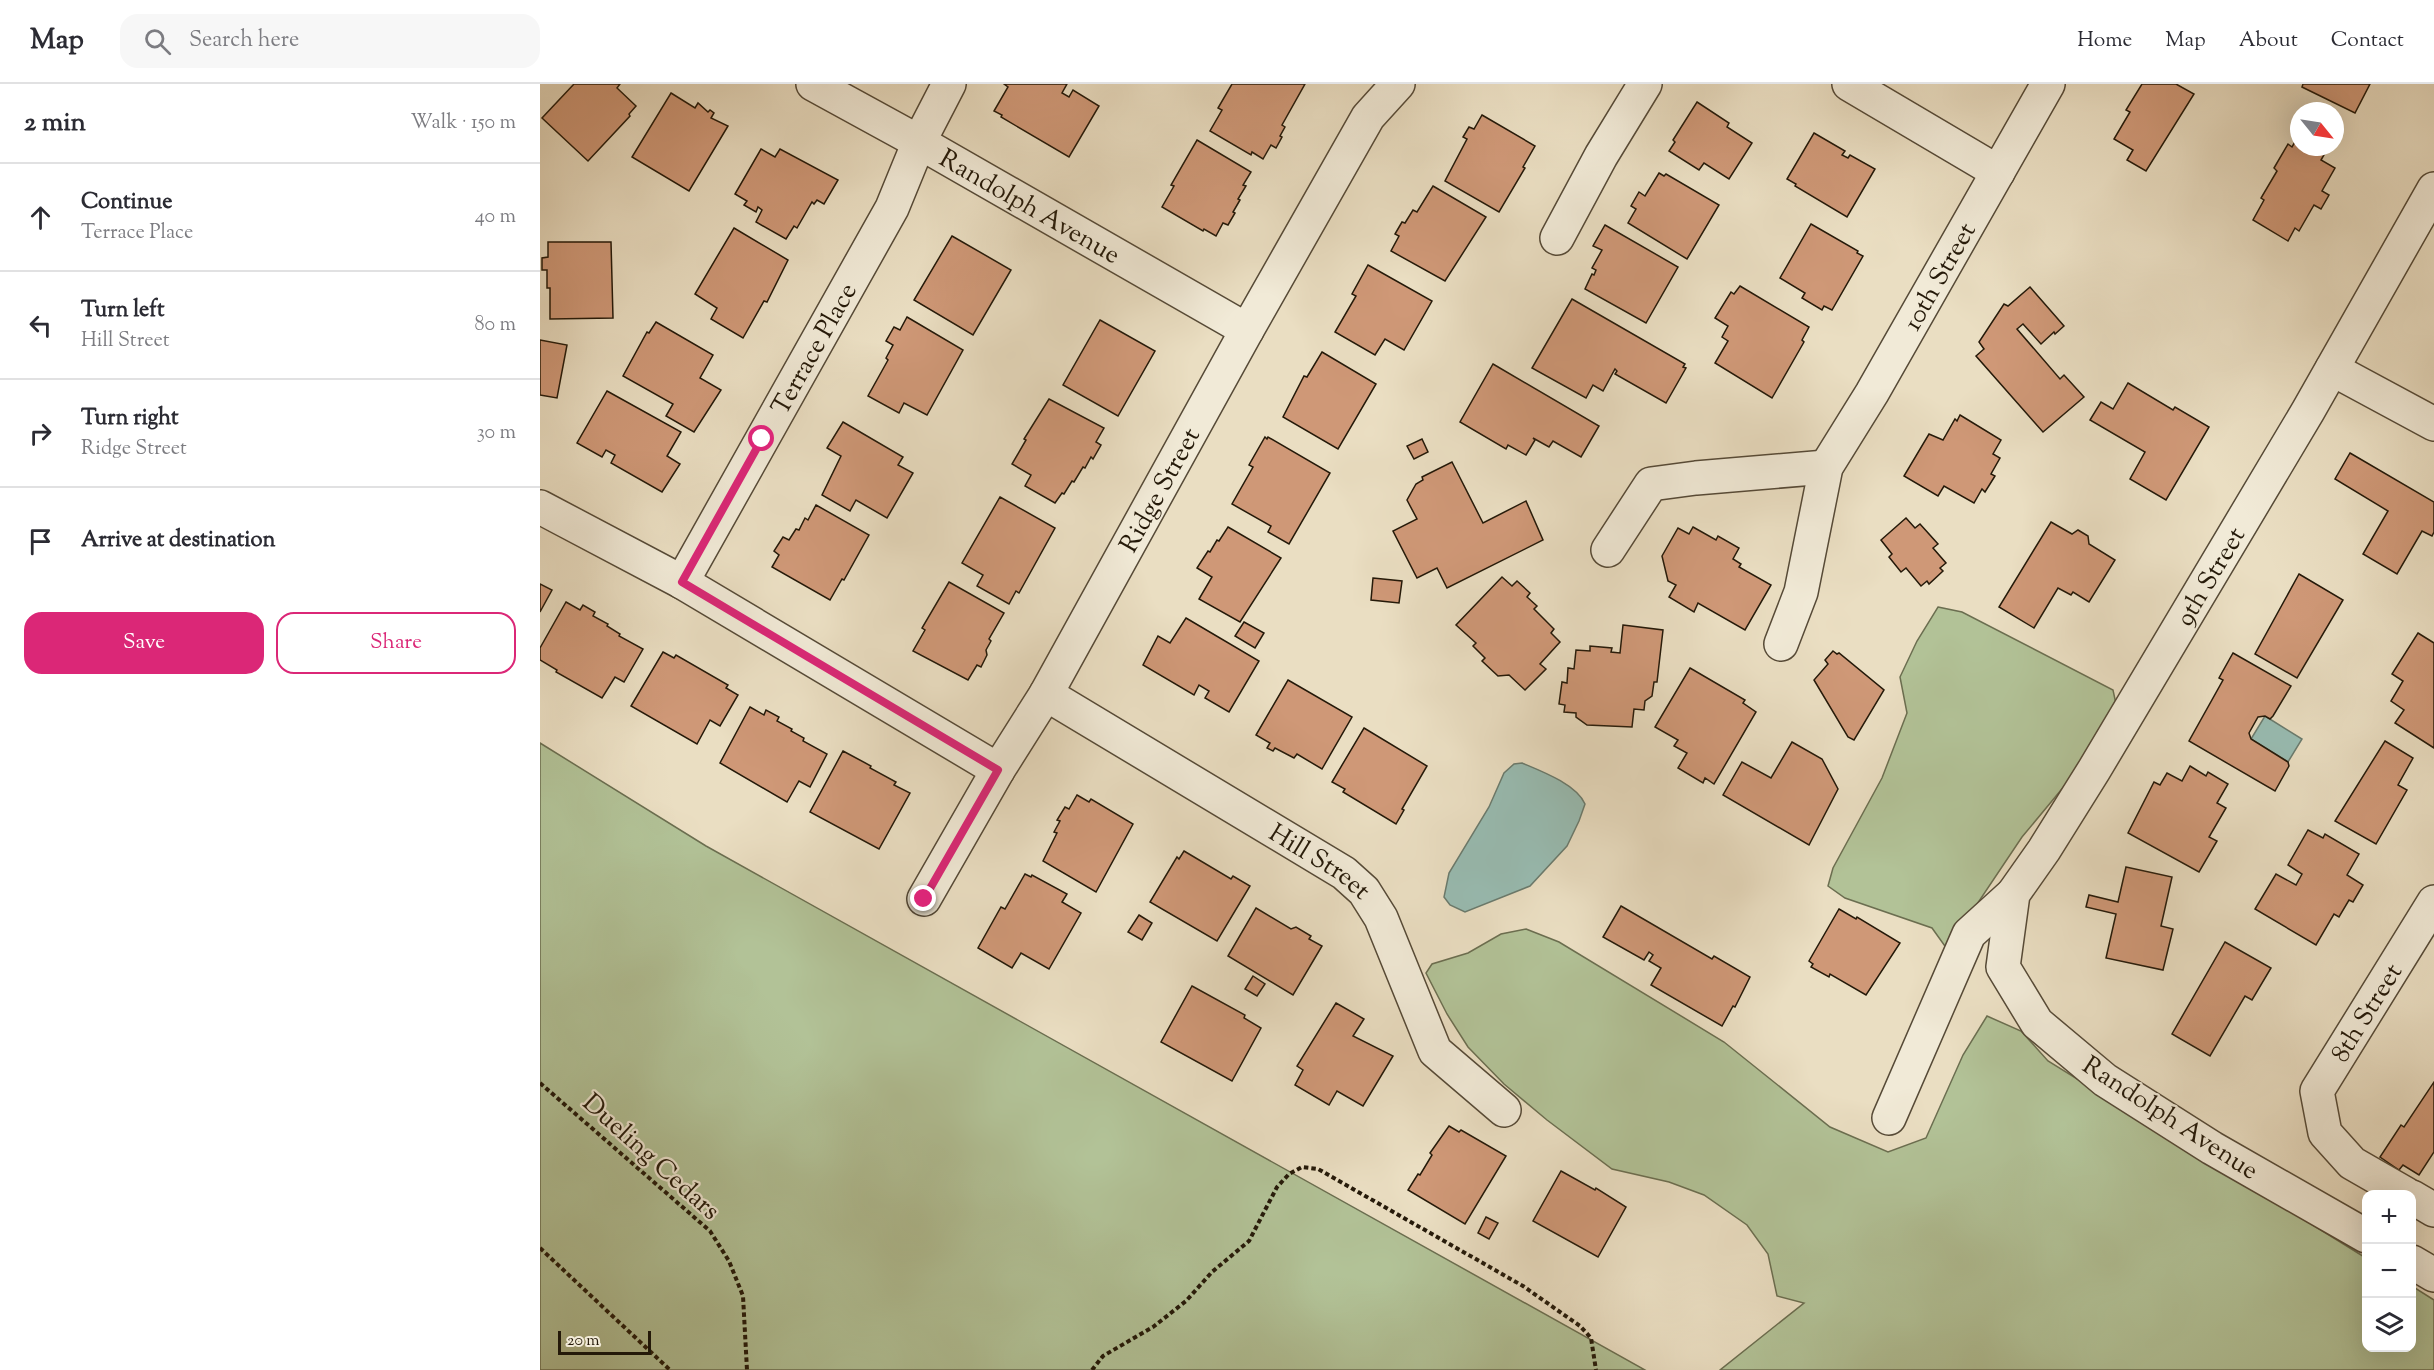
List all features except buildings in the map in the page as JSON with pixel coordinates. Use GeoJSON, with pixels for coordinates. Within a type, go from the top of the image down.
{"type":"FeatureCollection","features":[{"type":"Feature","properties":{"kind":"street","name":"Randolph Avenue"},"geometry":{"type":"LineString","coordinates":[[813,84],[919,142],[1247,330]]}},
{"type":"Feature","properties":{"kind":"street","name":"Terrace Place"},"geometry":{"type":"LineString","coordinates":[[682,582],[892,208],[919,142],[949,84]]}},
{"type":"Feature","properties":{"kind":"street","name":"Ridge Street"},"geometry":{"type":"LineString","coordinates":[[924,899],[998,770],[1046,694],[1247,330],[1368,117],[1398,84]]}},
{"type":"Feature","properties":{"kind":"street"},"geometry":{"type":"LineString","coordinates":[[1557,238],[1601,156],[1645,84]]}},
{"type":"Feature","properties":{"kind":"street"},"geometry":{"type":"LineString","coordinates":[[1849,84],[1998,172]]}},
{"type":"Feature","properties":{"kind":"street","name":"10th Street"},"geometry":{"type":"LineString","coordinates":[[1826,467],[1872,393],[2048,84]]}},
{"type":"Feature","properties":{"kind":"street","name":"9th Street"},"geometry":{"type":"LineString","coordinates":[[2002,967],[2013,894],[2044,850],[2094,770],[2332,369],[2434,189]]}},
{"type":"Feature","properties":{"kind":"street"},"geometry":{"type":"LineString","coordinates":[[2332,369],[2434,424]]}},
{"type":"Feature","properties":{"kind":"street"},"geometry":{"type":"LineString","coordinates":[[1608,550],[1651,484],[1826,467],[1802,592],[1781,644]]}},
{"type":"Feature","properties":{"kind":"street"},"geometry":{"type":"LineString","coordinates":[[540,507],[682,582],[998,770]]}},
{"type":"Feature","properties":{"kind":"street","name":"Hill Street"},"geometry":{"type":"LineString","coordinates":[[1046,694],[1344,873],[1364,891],[1381,918],[1435,1051],[1504,1110]]}},
{"type":"Feature","properties":{"kind":"street"},"geometry":{"type":"LineString","coordinates":[[1889,1118],[1969,934],[2013,894]]}},
{"type":"Feature","properties":{"kind":"street","name":"8th Street"},"geometry":{"type":"LineString","coordinates":[[2399,1190],[2352,1163],[2325,1132],[2317,1091],[2434,902]]}},
{"type":"Feature","properties":{"kind":"street","name":"Randolph Avenue"},"geometry":{"type":"LineString","coordinates":[[2002,967],[2037,1023],[2106,1080],[2212,1148],[2362,1233]]}},
{"type":"Feature","properties":{"kind":"street"},"geometry":{"type":"LineString","coordinates":[[2416,1199],[2434,1210]]}},
{"type":"Feature","properties":{"kind":"street"},"geometry":{"type":"LineString","coordinates":[[2416,1264],[2434,1275]]}},
{"type":"Feature","properties":{"kind":"path","name":"Dueling Cedars"},"geometry":{"type":"LineString","coordinates":[[540,1083],[710,1231],[729,1261],[743,1296],[747,1370]]}},
{"type":"Feature","properties":{"kind":"path"},"geometry":{"type":"LineString","coordinates":[[1092,1370],[1103,1356],[1153,1327],[1178,1307],[1212,1272],[1249,1241],[1277,1187],[1289,1174],[1302,1167],[1318,1169],[1504,1275],[1580,1326],[1591,1338],[1596,1370]]}},
{"type":"Feature","properties":{"kind":"path"},"geometry":{"type":"LineString","coordinates":[[540,1248],[670,1370]]}},
{"type":"Feature","properties":{"kind":"green space"},"geometry":{"type":"Polygon","coordinates":[[[1938,607],[1962,612],[2113,690],[2116,704],[2071,778],[2022,837],[1947,949],[1932,928],[1845,898],[1828,886],[1833,868],[1882,778],[1907,713],[1900,677],[1917,641],[1938,607]]]}},
{"type":"Feature","properties":{"kind":"green space"},"geometry":{"type":"Polygon","coordinates":[[[540,743],[706,846],[1645,1370],[540,1370],[540,743]]]}},
{"type":"Feature","properties":{"kind":"green space"},"geometry":{"type":"Polygon","coordinates":[[[1526,929],[1559,942],[1724,1042],[1830,1127],[1888,1152],[1926,1138],[1963,1055],[1987,1016],[2021,1031],[2048,1061],[2362,1256],[2362,1352],[2416,1352],[2416,1289],[2434,1300],[2434,1370],[1720,1370],[1804,1303],[1777,1296],[1768,1254],[1747,1225],[1704,1195],[1669,1182],[1612,1169],[1504,1084],[1468,1047],[1447,1014],[1426,973],[1432,964],[1468,953],[1501,934],[1526,929]]]}},
{"type":"Feature","properties":{"kind":"water"},"geometry":{"type":"Polygon","coordinates":[[[2265,716],[2302,739],[2288,762],[2251,739],[2265,716]]]}},
{"type":"Feature","properties":{"kind":"water"},"geometry":{"type":"Polygon","coordinates":[[[1522,763],[1557,779],[1574,790],[1585,804],[1579,821],[1567,846],[1530,886],[1465,912],[1450,905],[1444,897],[1449,873],[1489,807],[1504,773],[1514,764],[1522,763]]]}},
{"type":"Feature","properties":{"kind":"route"},"geometry":{"type":"LineString","coordinates":[[762,439],[682,582],[998,770],[924,899]]}}]}
